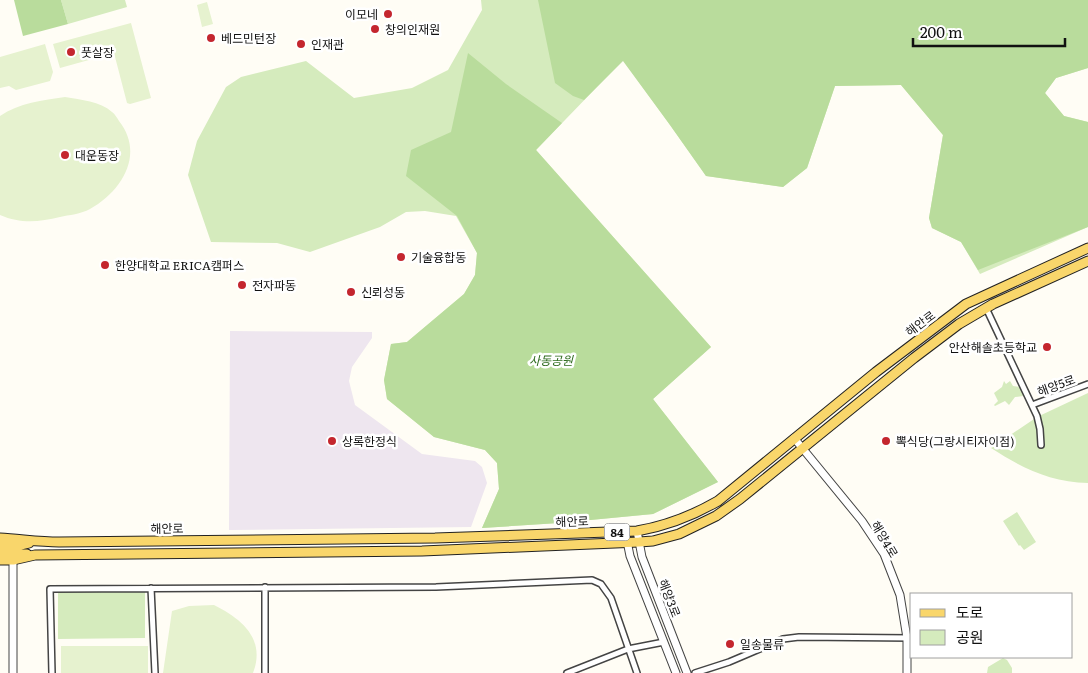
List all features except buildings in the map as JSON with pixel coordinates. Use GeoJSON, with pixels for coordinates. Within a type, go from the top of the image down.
{"type":"FeatureCollection","features":[{"type":"Feature","properties":{"kind":"main road","name":"해안로"},"geometry":{"type":"LineString","coordinates":[[0,538],[15,538],[34,542],[429,538],[637,531],[657,528],[681,520],[718,501],[899,354],[966,304],[1088,248]]}},
{"type":"Feature","properties":{"kind":"main road","name":"해안로"},"geometry":{"type":"LineString","coordinates":[[0,560],[13,560],[35,555],[422,551],[626,543],[653,541],[679,534],[716,516],[740,499],[926,348],[959,324],[986,308],[1088,261]]}},
{"type":"Feature","properties":{"kind":"main road"},"geometry":{"type":"LineString","coordinates":[[0,547],[34,542]]}},
{"type":"Feature","properties":{"kind":"main road"},"geometry":{"type":"LineString","coordinates":[[0,553],[35,555]]}},
{"type":"Feature","properties":{"kind":"street"},"geometry":{"type":"LineString","coordinates":[[986,308],[1037,416],[1041,445]]}},
{"type":"Feature","properties":{"kind":"street","name":"해양5로"},"geometry":{"type":"LineString","coordinates":[[1032,405],[1088,384]]}},
{"type":"Feature","properties":{"kind":"street","name":"해양4로"},"geometry":{"type":"LineString","coordinates":[[794,438],[862,521],[884,554],[900,595],[909,638],[907,673]]}},
{"type":"Feature","properties":{"kind":"street","name":"해양3로"},"geometry":{"type":"LineString","coordinates":[[625,531],[626,543],[676,673]]}},
{"type":"Feature","properties":{"kind":"street","name":"해양3로"},"geometry":{"type":"LineString","coordinates":[[637,531],[642,557],[687,673]]}},
{"type":"Feature","properties":{"kind":"street"},"geometry":{"type":"LineString","coordinates":[[13,560],[13,673]]}},
{"type":"Feature","properties":{"kind":"street"},"geometry":{"type":"LineString","coordinates":[[52,673],[50,589],[436,588],[592,580],[601,584],[611,598],[637,673]]}},
{"type":"Feature","properties":{"kind":"street"},"geometry":{"type":"LineString","coordinates":[[151,588],[155,673]]}},
{"type":"Feature","properties":{"kind":"street"},"geometry":{"type":"LineString","coordinates":[[264,673],[265,588]]}},
{"type":"Feature","properties":{"kind":"street"},"geometry":{"type":"LineString","coordinates":[[695,673],[729,662],[783,638],[799,636],[909,638]]}},
{"type":"Feature","properties":{"kind":"street"},"geometry":{"type":"LineString","coordinates":[[567,673],[628,649],[664,642]]}},
{"type":"Feature","properties":{"kind":"shaded area"},"geometry":{"type":"Polygon","coordinates":[[[230,331],[372,332],[372,338],[352,367],[349,381],[355,405],[422,454],[475,461],[482,467],[487,483],[471,527],[229,530],[230,331]]]}},
{"type":"Feature","properties":{"kind":"green space"},"geometry":{"type":"Polygon","coordinates":[[[14,0],[61,0],[68,24],[23,36],[14,0]]]}},
{"type":"Feature","properties":{"kind":"green space"},"geometry":{"type":"Polygon","coordinates":[[[61,0],[125,0],[127,7],[68,24],[61,0]]]}},
{"type":"Feature","properties":{"kind":"green space","name":"사동공원"},"geometry":{"type":"Polygon","coordinates":[[[481,0],[1088,0],[1088,68],[1056,78],[1045,93],[1064,116],[1088,122],[1088,227],[980,274],[961,242],[932,228],[929,218],[943,135],[901,85],[835,86],[807,168],[783,187],[706,176],[623,60],[536,150],[711,347],[653,399],[718,482],[653,514],[482,528],[499,489],[497,463],[485,450],[434,437],[387,399],[384,380],[391,344],[407,342],[464,294],[475,275],[477,253],[456,216],[425,211],[406,212],[380,227],[310,252],[277,243],[211,242],[188,175],[197,141],[226,87],[241,77],[306,61],[354,98],[412,88],[448,70],[482,10],[481,0]]]}},
{"type":"Feature","properties":{"kind":"green space"},"geometry":{"type":"Polygon","coordinates":[[[538,0],[1088,0],[1088,68],[1056,78],[1045,93],[1064,116],[1088,122],[1088,227],[978,270],[961,242],[932,228],[929,218],[943,135],[901,85],[835,86],[807,168],[783,187],[706,176],[623,61],[584,100],[573,96],[555,83],[538,0]]]}},
{"type":"Feature","properties":{"kind":"green space"},"geometry":{"type":"Polygon","coordinates":[[[207,2],[213,24],[202,27],[197,5],[207,2]]]}},
{"type":"Feature","properties":{"kind":"green space"},"geometry":{"type":"Polygon","coordinates":[[[131,23],[151,98],[130,104],[127,103],[114,53],[60,68],[53,44],[131,23]]]}},
{"type":"Feature","properties":{"kind":"green space"},"geometry":{"type":"Polygon","coordinates":[[[45,44],[53,72],[50,81],[16,90],[9,86],[0,88],[0,57],[45,44]]]}},
{"type":"Feature","properties":{"kind":"green space"},"geometry":{"type":"Polygon","coordinates":[[[468,53],[506,84],[562,123],[536,150],[711,347],[653,399],[718,482],[653,514],[482,528],[499,489],[497,463],[485,450],[434,437],[387,399],[384,380],[391,344],[407,342],[464,294],[475,275],[477,253],[457,216],[406,176],[411,150],[451,132],[468,53]]]}},
{"type":"Feature","properties":{"kind":"green space","name":"대운동장"},"geometry":{"type":"Polygon","coordinates":[[[65,97],[102,105],[117,117],[127,134],[130,146],[130,159],[120,182],[101,201],[90,209],[79,213],[30,221],[15,220],[0,215],[0,116],[23,105],[65,97]]]}},
{"type":"Feature","properties":{"kind":"green space"},"geometry":{"type":"Polygon","coordinates":[[[1004,381],[1006,384],[1010,381],[1013,386],[1021,387],[1023,396],[1015,397],[1009,405],[1005,401],[995,406],[998,401],[994,393],[1002,387],[1004,381]]]}},
{"type":"Feature","properties":{"kind":"green space"},"geometry":{"type":"Polygon","coordinates":[[[1088,393],[1088,483],[1061,480],[1037,473],[991,448],[1037,417],[1088,393]]]}},
{"type":"Feature","properties":{"kind":"green space"},"geometry":{"type":"Polygon","coordinates":[[[1017,512],[1036,542],[1024,550],[1019,546],[1003,521],[1017,512]]]}},
{"type":"Feature","properties":{"kind":"green space"},"geometry":{"type":"Polygon","coordinates":[[[58,592],[145,592],[145,638],[58,639],[58,592]]]}},
{"type":"Feature","properties":{"kind":"green space"},"geometry":{"type":"Polygon","coordinates":[[[214,605],[242,624],[254,640],[256,661],[253,673],[163,673],[172,611],[189,606],[214,605]]]}},
{"type":"Feature","properties":{"kind":"green space"},"geometry":{"type":"Polygon","coordinates":[[[61,646],[148,646],[148,673],[61,673],[61,646]]]}},
{"type":"Feature","properties":{"kind":"green space"},"geometry":{"type":"Polygon","coordinates":[[[1003,658],[1007,660],[1012,668],[1012,673],[987,673],[988,667],[1003,658]]]}},
{"type":"Feature","properties":{"kind":"place","name":"이모네"},"geometry":{"type":"Point","coordinates":[388,14]}},
{"type":"Feature","properties":{"kind":"place","name":"창의인재원"},"geometry":{"type":"Point","coordinates":[375,29]}},
{"type":"Feature","properties":{"kind":"place","name":"베드민턴장"},"geometry":{"type":"Point","coordinates":[211,38]}},
{"type":"Feature","properties":{"kind":"place","name":"인재관"},"geometry":{"type":"Point","coordinates":[301,44]}},
{"type":"Feature","properties":{"kind":"place","name":"풋살장"},"geometry":{"type":"Point","coordinates":[71,52]}},
{"type":"Feature","properties":{"kind":"place","name":"대운동장"},"geometry":{"type":"Point","coordinates":[65,155]}},
{"type":"Feature","properties":{"kind":"place","name":"기술융합동"},"geometry":{"type":"Point","coordinates":[401,257]}},
{"type":"Feature","properties":{"kind":"place","name":"한양대학교 ERICA캠퍼스"},"geometry":{"type":"Point","coordinates":[105,265]}},
{"type":"Feature","properties":{"kind":"place","name":"전자파동"},"geometry":{"type":"Point","coordinates":[242,285]}},
{"type":"Feature","properties":{"kind":"place","name":"신뢰성동"},"geometry":{"type":"Point","coordinates":[351,292]}},
{"type":"Feature","properties":{"kind":"place","name":"안산해솔초등학교"},"geometry":{"type":"Point","coordinates":[1047,347]}},
{"type":"Feature","properties":{"kind":"place","name":"상록한정식"},"geometry":{"type":"Point","coordinates":[332,441]}},
{"type":"Feature","properties":{"kind":"place","name":"뽁식당(그랑시티자이점)"},"geometry":{"type":"Point","coordinates":[886,441]}},
{"type":"Feature","properties":{"kind":"place","name":"일송물류"},"geometry":{"type":"Point","coordinates":[730,644]}}]}
